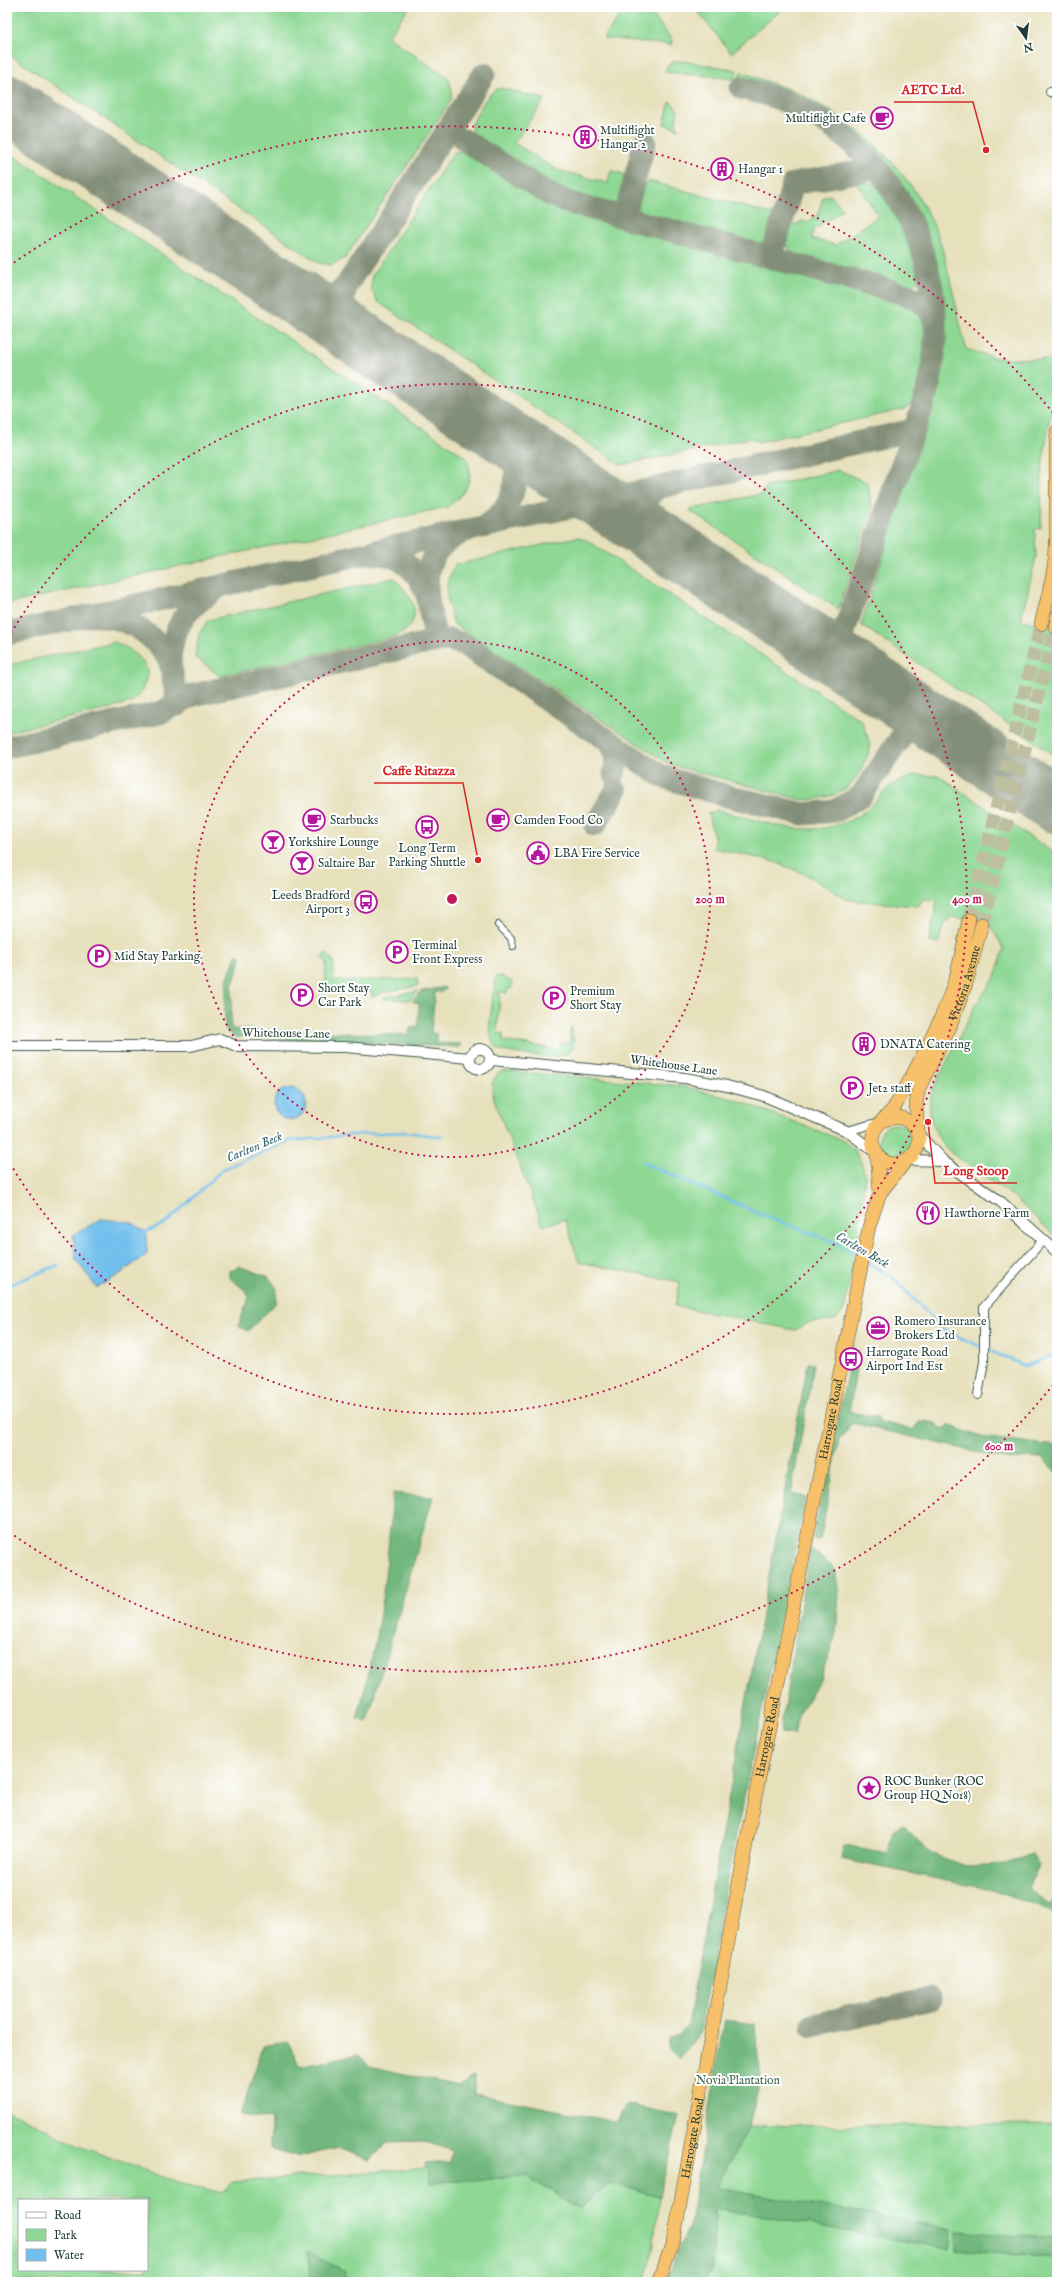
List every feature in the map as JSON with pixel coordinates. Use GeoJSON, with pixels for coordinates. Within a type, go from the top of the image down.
{"type":"FeatureCollection","features":[{"type":"Feature","properties":{"kind":"highway"},"geometry":{"type":"LineString","coordinates":[[1041,624],[1052,580],[1056,548],[1055,460],[1057,431]]}},
{"type":"Feature","properties":{"kind":"highway","name":"Victoria Avenue"},"geometry":{"type":"LineString","coordinates":[[918,1133],[916,1104],[919,1088],[944,1024],[969,920]]}},
{"type":"Feature","properties":{"kind":"highway","name":"Victoria Avenue"},"geometry":{"type":"LineString","coordinates":[[882,1121],[900,1098],[944,1024],[968,977],[982,924]]}},
{"type":"Feature","properties":{"kind":"highway"},"geometry":{"type":"LineString","coordinates":[[891,1117],[907,1119],[918,1133],[919,1144],[917,1151],[907,1161],[889,1163],[876,1153],[872,1142],[873,1134],[882,1121],[891,1117]]}},
{"type":"Feature","properties":{"kind":"highway","name":"Harrogate Road"},"geometry":{"type":"LineString","coordinates":[[876,1153],[880,1193]]}},
{"type":"Feature","properties":{"kind":"highway","name":"Harrogate Road"},"geometry":{"type":"LineString","coordinates":[[659,2282],[674,2238],[749,1828],[869,1227],[880,1193],[907,1161]]}},
{"type":"Feature","properties":{"kind":"street"},"geometry":{"type":"LineString","coordinates":[[498,925],[511,938],[513,946]]}},
{"type":"Feature","properties":{"kind":"street","name":"Whitehouse Lane"},"geometry":{"type":"LineString","coordinates":[[7,1046],[191,1046],[220,1039],[236,1046],[345,1047],[470,1058]]}},
{"type":"Feature","properties":{"kind":"street"},"geometry":{"type":"LineString","coordinates":[[483,1049],[487,1051],[491,1060],[487,1067],[479,1069],[473,1067],[470,1058],[473,1052],[483,1049]]}},
{"type":"Feature","properties":{"kind":"street","name":"Whitehouse Lane"},"geometry":{"type":"LineString","coordinates":[[491,1060],[686,1078],[727,1086],[764,1096],[847,1131],[876,1153]]}},
{"type":"Feature","properties":{"kind":"street"},"geometry":{"type":"LineString","coordinates":[[847,1131],[882,1121]]}},
{"type":"Feature","properties":{"kind":"street"},"geometry":{"type":"LineString","coordinates":[[918,1133],[943,1161],[1001,1202],[1057,1252]]}},
{"type":"Feature","properties":{"kind":"street"},"geometry":{"type":"LineString","coordinates":[[907,1161],[943,1161]]}},
{"type":"Feature","properties":{"kind":"street"},"geometry":{"type":"LineString","coordinates":[[978,1395],[984,1362],[982,1325],[984,1307],[1044,1239]]}},
{"type":"Feature","properties":{"kind":"green space"},"geometry":{"type":"Polygon","coordinates":[[[7,7],[409,7],[388,37],[449,79],[452,90],[451,100],[345,258],[331,265],[319,263],[7,53],[7,7]]]}},
{"type":"Feature","properties":{"kind":"green space"},"geometry":{"type":"Polygon","coordinates":[[[626,7],[647,7],[672,40],[671,45],[603,39],[626,7]]]}},
{"type":"Feature","properties":{"kind":"green space"},"geometry":{"type":"Polygon","coordinates":[[[694,7],[785,7],[731,53],[694,7]]]}},
{"type":"Feature","properties":{"kind":"green space"},"geometry":{"type":"Polygon","coordinates":[[[675,61],[737,70],[735,79],[666,72],[666,67],[675,61]]]}},
{"type":"Feature","properties":{"kind":"green space"},"geometry":{"type":"Polygon","coordinates":[[[741,72],[786,88],[783,94],[737,80],[741,72]]]}},
{"type":"Feature","properties":{"kind":"green space"},"geometry":{"type":"Polygon","coordinates":[[[500,88],[545,99],[514,143],[557,170],[608,183],[611,170],[623,174],[625,187],[621,200],[613,204],[565,194],[474,137],[471,125],[487,99],[495,90],[500,88]]]}},
{"type":"Feature","properties":{"kind":"green space"},"geometry":{"type":"Polygon","coordinates":[[[788,88],[838,116],[861,133],[902,173],[932,221],[942,248],[966,349],[996,358],[1057,360],[1057,388],[1049,422],[1042,468],[1041,528],[1035,529],[1036,557],[1021,620],[1057,627],[1057,757],[861,625],[937,388],[946,342],[945,313],[941,279],[933,250],[920,219],[904,192],[871,150],[829,117],[827,112],[786,95],[788,88]]]}},
{"type":"Feature","properties":{"kind":"green space"},"geometry":{"type":"Polygon","coordinates":[[[670,101],[678,110],[676,123],[678,129],[664,124],[670,101]]]}},
{"type":"Feature","properties":{"kind":"green space"},"geometry":{"type":"Polygon","coordinates":[[[7,151],[466,457],[470,473],[464,491],[447,507],[7,604],[7,151]]]}},
{"type":"Feature","properties":{"kind":"green space"},"geometry":{"type":"Polygon","coordinates":[[[454,152],[465,152],[551,207],[914,306],[923,316],[925,331],[923,359],[915,401],[905,409],[758,442],[751,438],[621,465],[378,302],[371,289],[372,275],[454,152]]]}},
{"type":"Feature","properties":{"kind":"green space"},"geometry":{"type":"Polygon","coordinates":[[[649,181],[775,215],[773,234],[766,241],[757,245],[648,216],[638,208],[636,199],[644,185],[649,181]]]}},
{"type":"Feature","properties":{"kind":"green space"},"geometry":{"type":"Polygon","coordinates":[[[863,182],[875,184],[890,207],[901,229],[920,278],[910,287],[792,255],[785,241],[790,227],[803,221],[807,223],[818,214],[823,197],[830,195],[843,209],[814,230],[812,239],[836,245],[879,216],[856,183],[863,182]]]}},
{"type":"Feature","properties":{"kind":"green space"},"geometry":{"type":"Polygon","coordinates":[[[839,470],[868,483],[872,508],[838,609],[689,510],[761,494],[766,487],[839,470]]]}},
{"type":"Feature","properties":{"kind":"green space"},"geometry":{"type":"Polygon","coordinates":[[[577,537],[588,541],[862,721],[870,745],[870,750],[854,781],[840,792],[824,798],[803,800],[671,765],[454,624],[449,608],[447,587],[455,565],[577,537]]]}},
{"type":"Feature","properties":{"kind":"green space"},"geometry":{"type":"Polygon","coordinates":[[[394,578],[408,594],[414,613],[410,626],[394,637],[220,676],[195,657],[199,634],[208,620],[394,578]]]}},
{"type":"Feature","properties":{"kind":"green space"},"geometry":{"type":"Polygon","coordinates":[[[114,642],[129,649],[143,662],[148,673],[141,693],[132,702],[109,709],[7,732],[7,665],[114,642]]]}},
{"type":"Feature","properties":{"kind":"green space"},"geometry":{"type":"Polygon","coordinates":[[[915,775],[939,776],[1057,855],[1057,1238],[1015,1198],[951,1153],[942,1144],[934,1128],[929,1111],[932,1091],[976,1004],[995,977],[1004,949],[990,925],[954,917],[945,922],[938,944],[929,942],[937,900],[923,899],[918,906],[848,900],[807,875],[775,862],[714,848],[715,840],[708,814],[717,810],[773,825],[792,828],[810,829],[828,827],[846,822],[864,812],[891,786],[915,775]]]}},
{"type":"Feature","properties":{"kind":"green space"},"geometry":{"type":"Polygon","coordinates":[[[237,953],[242,957],[232,986],[231,1029],[408,1035],[410,1028],[418,1027],[419,1003],[412,1001],[422,991],[444,987],[445,989],[442,992],[435,992],[431,1033],[437,1034],[437,1043],[462,1044],[459,1048],[235,1037],[227,1031],[225,1026],[225,1002],[228,977],[237,953]]]}},
{"type":"Feature","properties":{"kind":"green space"},"geometry":{"type":"Polygon","coordinates":[[[326,953],[333,960],[333,981],[417,979],[418,986],[384,992],[372,997],[372,992],[325,989],[326,962],[322,957],[326,953]]]}},
{"type":"Feature","properties":{"kind":"green space"},"geometry":{"type":"Polygon","coordinates":[[[501,976],[512,982],[512,988],[509,988],[507,993],[494,991],[495,977],[501,976]]]}},
{"type":"Feature","properties":{"kind":"green space"},"geometry":{"type":"Polygon","coordinates":[[[419,991],[409,1000],[383,999],[384,997],[419,991]]]}},
{"type":"Feature","properties":{"kind":"green space"},"geometry":{"type":"Polygon","coordinates":[[[493,993],[500,994],[497,1033],[503,1034],[503,1041],[559,1050],[561,1043],[569,1043],[571,1027],[574,1044],[569,1052],[562,1055],[541,1056],[501,1051],[495,1046],[490,1033],[493,993]]]}},
{"type":"Feature","properties":{"kind":"green space"},"geometry":{"type":"Polygon","coordinates":[[[507,1071],[682,1086],[737,1100],[844,1141],[854,1150],[861,1162],[865,1175],[857,1241],[844,1310],[837,1318],[833,1320],[811,1322],[795,1330],[675,1306],[680,1282],[579,1262],[565,1219],[543,1226],[495,1102],[492,1090],[494,1079],[499,1072],[507,1071]]]}},
{"type":"Feature","properties":{"kind":"green space"},"geometry":{"type":"Polygon","coordinates":[[[893,1124],[899,1124],[908,1129],[912,1135],[912,1147],[908,1153],[899,1158],[893,1158],[884,1153],[879,1144],[879,1138],[884,1129],[893,1124]]]}},
{"type":"Feature","properties":{"kind":"green space"},"geometry":{"type":"Polygon","coordinates":[[[238,1266],[269,1277],[277,1289],[276,1303],[248,1331],[239,1327],[249,1297],[246,1291],[230,1278],[230,1270],[235,1270],[238,1266]]]}},
{"type":"Feature","properties":{"kind":"green space"},"geometry":{"type":"Polygon","coordinates":[[[852,1351],[859,1352],[849,1412],[878,1417],[878,1421],[913,1430],[920,1421],[936,1423],[940,1428],[947,1428],[948,1425],[981,1437],[1057,1446],[1057,1473],[1042,1458],[1027,1457],[1010,1460],[852,1423],[839,1440],[820,1540],[813,1539],[852,1351]]]}},
{"type":"Feature","properties":{"kind":"green space","name":"Novia Plantation"},"geometry":{"type":"Polygon","coordinates":[[[808,1363],[814,1364],[791,1494],[806,1497],[729,1869],[700,2032],[679,2059],[668,2047],[668,2038],[677,2036],[687,2026],[808,1363]]]}},
{"type":"Feature","properties":{"kind":"green space"},"geometry":{"type":"Polygon","coordinates":[[[393,1493],[433,1497],[367,1721],[357,1718],[371,1662],[381,1606],[393,1493]]]}},
{"type":"Feature","properties":{"kind":"green space"},"geometry":{"type":"Polygon","coordinates":[[[810,1548],[835,1569],[839,1595],[836,1634],[820,1679],[799,1714],[794,1735],[780,1733],[810,1548]]]}},
{"type":"Feature","properties":{"kind":"green space"},"geometry":{"type":"Polygon","coordinates":[[[903,1825],[930,1853],[965,1866],[1006,1864],[1031,1854],[1039,1865],[1028,1889],[1049,1904],[1057,1898],[1057,1914],[992,1890],[841,1859],[844,1845],[887,1853],[893,1830],[903,1825]]]}},
{"type":"Feature","properties":{"kind":"green space","name":"Novia Plantation"},"geometry":{"type":"Polygon","coordinates":[[[725,2020],[755,2024],[760,2082],[749,2126],[716,2187],[952,2229],[949,2249],[715,2208],[712,2271],[702,2282],[665,2282],[690,2224],[725,2020]]]}},
{"type":"Feature","properties":{"kind":"green space"},"geometry":{"type":"Polygon","coordinates":[[[288,2042],[300,2067],[358,2054],[369,2066],[458,2086],[475,2075],[474,2094],[617,2122],[626,2104],[679,2116],[659,2196],[610,2183],[580,2209],[526,2176],[431,2183],[425,2164],[450,2162],[452,2151],[424,2141],[387,2142],[370,2160],[338,2148],[299,2157],[270,2148],[271,2120],[240,2115],[263,2046],[288,2042]]]}},
{"type":"Feature","properties":{"kind":"green space"},"geometry":{"type":"Polygon","coordinates":[[[8,2111],[79,2146],[178,2183],[223,2193],[232,2182],[521,2161],[659,2196],[653,2251],[644,2282],[7,2282],[8,2111]]]}},
{"type":"Feature","properties":{"kind":"green space"},"geometry":{"type":"Polygon","coordinates":[[[1057,2124],[1057,2239],[957,2231],[956,2249],[1057,2257],[1057,2282],[702,2282],[712,2271],[715,2208],[949,2248],[951,2229],[716,2187],[749,2126],[1057,2124]]]}},
{"type":"Feature","properties":{"kind":"green space"},"geometry":{"type":"Polygon","coordinates":[[[957,2231],[1057,2239],[1057,2257],[956,2249],[957,2231]]]}},
{"type":"Feature","properties":{"kind":"green space"},"geometry":{"type":"Polygon","coordinates":[[[307,2252],[345,2272],[345,2282],[314,2282],[311,2277],[307,2252]]]}},
{"type":"Feature","properties":{"kind":"water"},"geometry":{"type":"Polygon","coordinates":[[[287,1088],[293,1088],[303,1095],[306,1104],[305,1110],[299,1117],[293,1120],[287,1120],[277,1113],[274,1107],[274,1101],[281,1091],[287,1088]]]}},
{"type":"Feature","properties":{"kind":"water"},"geometry":{"type":"Polygon","coordinates":[[[101,1219],[131,1222],[146,1232],[147,1254],[120,1274],[97,1288],[76,1260],[73,1235],[101,1219]]]}},
{"type":"Feature","properties":{"kind":"waterway","name":"Carlton Beck"},"geometry":{"type":"LineString","coordinates":[[144,1233],[166,1223],[223,1169],[289,1141],[361,1134],[405,1132],[443,1137]]}},
{"type":"Feature","properties":{"kind":"waterway","name":"Carlton Beck"},"geometry":{"type":"LineString","coordinates":[[642,1162],[772,1219],[839,1244],[858,1256]]}},
{"type":"Feature","properties":{"kind":"waterway","name":"Carlton Beck"},"geometry":{"type":"LineString","coordinates":[[866,1261],[892,1277],[945,1331],[1025,1366],[1057,1354]]}},
{"type":"Feature","properties":{"kind":"waterway","name":"Carlton Beck"},"geometry":{"type":"LineString","coordinates":[[7,1286],[58,1265]]}},
{"type":"Feature","properties":{"kind":"taxiway"},"geometry":{"type":"LineString","coordinates":[[346,286],[484,74]]}},
{"type":"Feature","properties":{"kind":"taxiway"},"geometry":{"type":"LineString","coordinates":[[741,88],[774,97],[805,111],[823,121],[846,138],[869,159],[888,183],[905,210],[918,239],[928,270],[933,301],[935,332],[931,375],[921,410],[845,628]]}},
{"type":"Feature","properties":{"kind":"taxiway"},"geometry":{"type":"LineString","coordinates":[[464,140],[550,195],[570,203],[907,295],[917,299],[925,305],[933,317],[934,322]]}},
{"type":"Feature","properties":{"kind":"taxiway"},"geometry":{"type":"LineString","coordinates":[[624,217],[645,142]]}},
{"type":"Feature","properties":{"kind":"taxiway"},"geometry":{"type":"LineString","coordinates":[[757,255],[769,252],[775,245],[793,184],[876,168]]}},
{"type":"Feature","properties":{"kind":"taxiway"},"geometry":{"type":"LineString","coordinates":[[296,295],[303,298],[322,300],[334,296],[346,286],[343,301],[345,314],[350,326],[360,338]]}},
{"type":"Feature","properties":{"kind":"taxiway"},"geometry":{"type":"LineString","coordinates":[[7,634],[909,431],[915,427]]}},
{"type":"Feature","properties":{"kind":"taxiway"},"geometry":{"type":"LineString","coordinates":[[482,527],[500,514],[512,496],[515,485],[515,464],[511,453],[493,428]]}},
{"type":"Feature","properties":{"kind":"taxiway"},"geometry":{"type":"LineString","coordinates":[[565,476],[597,491],[619,494]]}},
{"type":"Feature","properties":{"kind":"taxiway"},"geometry":{"type":"LineString","coordinates":[[657,489],[645,501],[643,514],[649,528],[660,540]]}},
{"type":"Feature","properties":{"kind":"taxiway"},"geometry":{"type":"LineString","coordinates":[[586,508],[614,515],[639,526]]}},
{"type":"Feature","properties":{"kind":"taxiway"},"geometry":{"type":"LineString","coordinates":[[436,641],[428,597],[427,582],[429,568],[434,556],[444,544],[458,535]]}},
{"type":"Feature","properties":{"kind":"taxiway"},"geometry":{"type":"LineString","coordinates":[[374,554],[384,554],[400,560],[407,565],[419,578],[427,595]]}},
{"type":"Feature","properties":{"kind":"taxiway"},"geometry":{"type":"LineString","coordinates":[[100,616],[132,624],[157,643],[170,662],[173,640],[182,621],[195,605],[213,592]]}},
{"type":"Feature","properties":{"kind":"taxiway"},"geometry":{"type":"LineString","coordinates":[[791,628],[806,635],[825,639],[838,634],[845,628],[843,637],[845,655],[863,676]]}},
{"type":"Feature","properties":{"kind":"taxiway"},"geometry":{"type":"LineString","coordinates":[[7,747],[160,713],[193,695],[436,641],[450,640],[463,644],[663,777],[727,796],[803,814],[835,811],[861,796],[902,736]]}},
{"type":"Feature","properties":{"kind":"taxiway"},"geometry":{"type":"LineString","coordinates":[[170,662],[178,705]]}},
{"type":"Feature","properties":{"kind":"taxiway"},"geometry":{"type":"LineString","coordinates":[[895,697],[902,706],[906,720],[902,736],[912,728],[922,725],[939,727],[945,730]]}},
{"type":"Feature","properties":{"kind":"taxiway"},"geometry":{"type":"LineString","coordinates":[[611,743],[617,758],[614,773]]}},
{"type":"Feature","properties":{"kind":"taxiway"},"geometry":{"type":"LineString","coordinates":[[595,825],[616,791]]}},
{"type":"Feature","properties":{"kind":"taxiway"},"geometry":{"type":"LineString","coordinates":[[813,2025],[930,1999]]}},
{"type":"Feature","properties":{"kind":"runway"},"geometry":{"type":"LineString","coordinates":[[7,103],[1057,805]]}},
{"type":"Feature","properties":{"kind":"tunnel"},"geometry":{"type":"LineString","coordinates":[[969,920],[1041,624]]}},
{"type":"Feature","properties":{"kind":"tunnel"},"geometry":{"type":"LineString","coordinates":[[982,924],[1055,627]]}},
{"type":"Feature","properties":{"kind":"place","name":"Multiflight Cafe"},"geometry":{"type":"Point","coordinates":[882,118]}},
{"type":"Feature","properties":{"kind":"place","name":"Multiflight Hangar 2"},"geometry":{"type":"Point","coordinates":[585,137]}},
{"type":"Feature","properties":{"kind":"place","name":"AETC Ltd."},"geometry":{"type":"Point","coordinates":[986,150]}},
{"type":"Feature","properties":{"kind":"place","name":"Hangar 1"},"geometry":{"type":"Point","coordinates":[722,169]}},
{"type":"Feature","properties":{"kind":"place","name":"Starbucks"},"geometry":{"type":"Point","coordinates":[314,820]}},
{"type":"Feature","properties":{"kind":"place","name":"Camden Food Co"},"geometry":{"type":"Point","coordinates":[498,820]}},
{"type":"Feature","properties":{"kind":"place","name":"Long Term Parking Shuttle"},"geometry":{"type":"Point","coordinates":[427,827]}},
{"type":"Feature","properties":{"kind":"place","name":"Yorkshire Lounge"},"geometry":{"type":"Point","coordinates":[273,842]}},
{"type":"Feature","properties":{"kind":"place","name":"LBA Fire Service"},"geometry":{"type":"Point","coordinates":[538,853]}},
{"type":"Feature","properties":{"kind":"place","name":"Caffe Ritazza"},"geometry":{"type":"Point","coordinates":[478,860]}},
{"type":"Feature","properties":{"kind":"place","name":"Saltaire Bar"},"geometry":{"type":"Point","coordinates":[302,863]}},
{"type":"Feature","properties":{"kind":"place","name":"Leeds Bradford Airport 3"},"geometry":{"type":"Point","coordinates":[366,902]}},
{"type":"Feature","properties":{"kind":"place","name":"Terminal Front Express"},"geometry":{"type":"Point","coordinates":[397,952]}},
{"type":"Feature","properties":{"kind":"place","name":"Mid Stay Parking"},"geometry":{"type":"Point","coordinates":[99,956]}},
{"type":"Feature","properties":{"kind":"place","name":"Short Stay Car Park"},"geometry":{"type":"Point","coordinates":[302,995]}},
{"type":"Feature","properties":{"kind":"place","name":"Premium Short Stay"},"geometry":{"type":"Point","coordinates":[554,998]}},
{"type":"Feature","properties":{"kind":"place","name":"DNATA Catering"},"geometry":{"type":"Point","coordinates":[864,1044]}},
{"type":"Feature","properties":{"kind":"place","name":"Jet2 staff"},"geometry":{"type":"Point","coordinates":[852,1088]}},
{"type":"Feature","properties":{"kind":"place","name":"Long Stoop"},"geometry":{"type":"Point","coordinates":[928,1122]}},
{"type":"Feature","properties":{"kind":"place","name":"Hawthorne Farm"},"geometry":{"type":"Point","coordinates":[928,1213]}},
{"type":"Feature","properties":{"kind":"place","name":"Romero Insurance Brokers Ltd"},"geometry":{"type":"Point","coordinates":[878,1328]}},
{"type":"Feature","properties":{"kind":"place","name":"Harrogate Road Airport Ind Est"},"geometry":{"type":"Point","coordinates":[851,1359]}},
{"type":"Feature","properties":{"kind":"place","name":"ROC Bunker (ROC Group HQ No18)"},"geometry":{"type":"Point","coordinates":[869,1788]}}]}
